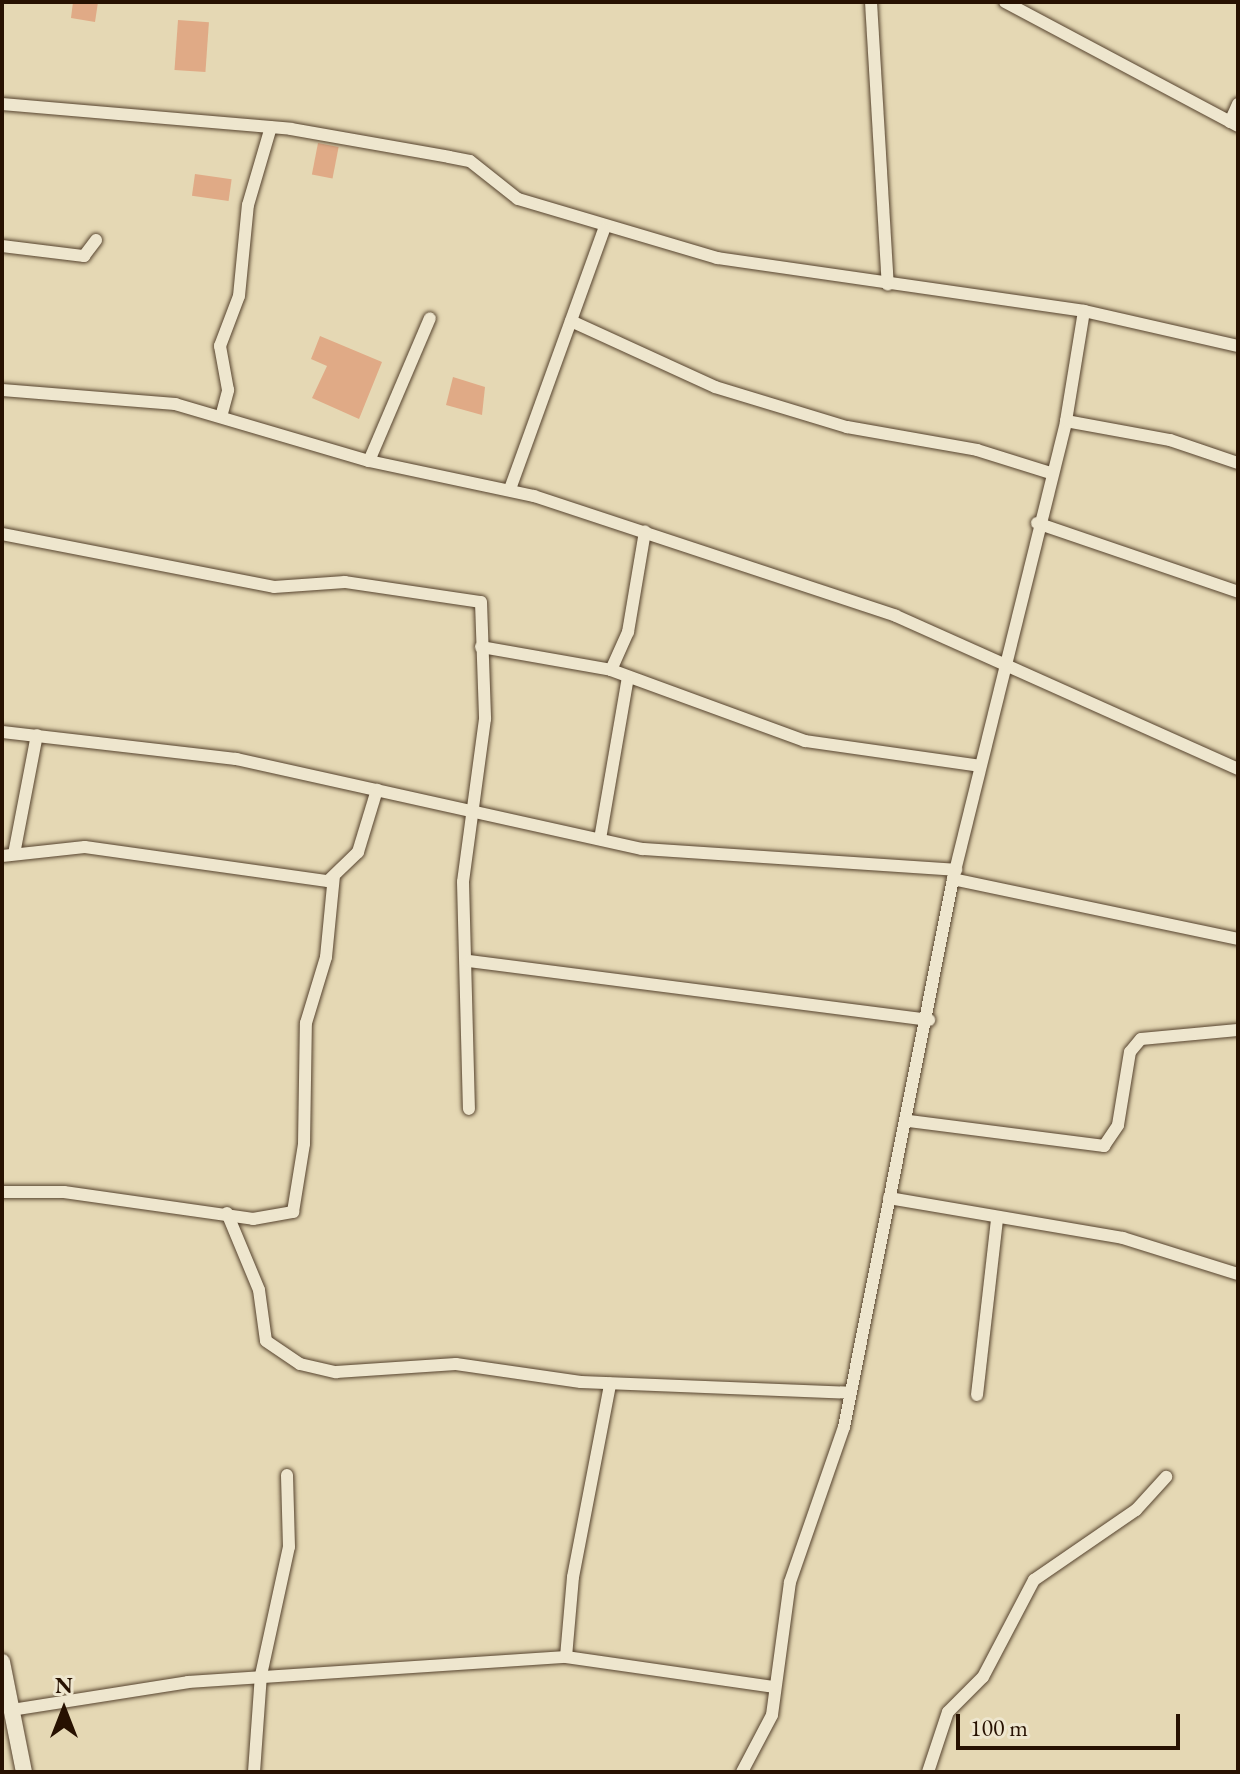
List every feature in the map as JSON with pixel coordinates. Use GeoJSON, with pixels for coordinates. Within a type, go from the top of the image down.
{"type":"FeatureCollection","features":[{"type":"Feature","properties":{"kind":"street"},"geometry":{"type":"LineString","coordinates":[[871,2],[888,284]]}},
{"type":"Feature","properties":{"kind":"street"},"geometry":{"type":"LineString","coordinates":[[1005,2],[1234,124],[1238,104]]}},
{"type":"Feature","properties":{"kind":"street"},"geometry":{"type":"LineString","coordinates":[[2,104],[271,127],[470,161],[502,192],[604,229],[769,270],[1084,311],[1238,346]]}},
{"type":"Feature","properties":{"kind":"street"},"geometry":{"type":"LineString","coordinates":[[221,417],[228,390],[220,346],[239,296],[248,205],[271,127]]}},
{"type":"Feature","properties":{"kind":"street"},"geometry":{"type":"LineString","coordinates":[[510,489],[604,229]]}},
{"type":"Feature","properties":{"kind":"street"},"geometry":{"type":"LineString","coordinates":[[2,246],[84,256],[96,240]]}},
{"type":"Feature","properties":{"kind":"street"},"geometry":{"type":"LineString","coordinates":[[742,1772],[763,1741],[775,1687],[790,1582],[851,1393],[889,1198],[909,1121],[955,874],[1005,671],[1037,523],[1066,421],[1084,311]]}},
{"type":"Feature","properties":{"kind":"street"},"geometry":{"type":"LineString","coordinates":[[369,461],[430,318]]}},
{"type":"Feature","properties":{"kind":"street"},"geometry":{"type":"LineString","coordinates":[[571,321],[715,387],[847,427],[977,450],[1051,473]]}},
{"type":"Feature","properties":{"kind":"street"},"geometry":{"type":"LineString","coordinates":[[2,390],[149,400],[221,417],[369,461],[510,489],[896,616],[1005,671],[1238,769]]}},
{"type":"Feature","properties":{"kind":"street"},"geometry":{"type":"LineString","coordinates":[[1066,421],[1170,440],[1238,463]]}},
{"type":"Feature","properties":{"kind":"street"},"geometry":{"type":"LineString","coordinates":[[1037,523],[1238,592]]}},
{"type":"Feature","properties":{"kind":"street"},"geometry":{"type":"LineString","coordinates":[[611,670],[628,632],[645,531]]}},
{"type":"Feature","properties":{"kind":"street"},"geometry":{"type":"LineString","coordinates":[[2,534],[274,587],[345,582],[473,600],[484,610],[481,647],[485,719],[470,807],[463,882],[469,961],[469,1109]]}},
{"type":"Feature","properties":{"kind":"street"},"geometry":{"type":"LineString","coordinates":[[481,647],[611,670],[805,741],[980,766]]}},
{"type":"Feature","properties":{"kind":"street"},"geometry":{"type":"LineString","coordinates":[[600,839],[628,677]]}},
{"type":"Feature","properties":{"kind":"street"},"geometry":{"type":"LineString","coordinates":[[2,732],[236,759],[470,807],[600,839],[778,863],[955,874],[1238,939]]}},
{"type":"Feature","properties":{"kind":"street"},"geometry":{"type":"LineString","coordinates":[[37,735],[8,855],[85,847],[306,882],[334,876],[358,852],[377,790]]}},
{"type":"Feature","properties":{"kind":"street"},"geometry":{"type":"LineString","coordinates":[[2,1192],[64,1192],[275,1219],[298,1201],[306,1023],[326,957],[334,876]]}},
{"type":"Feature","properties":{"kind":"street"},"geometry":{"type":"LineString","coordinates":[[469,961],[929,1020]]}},
{"type":"Feature","properties":{"kind":"street"},"geometry":{"type":"LineString","coordinates":[[909,1121],[1104,1146],[1118,1125],[1130,1052],[1141,1039],[1238,1030]]}},
{"type":"Feature","properties":{"kind":"street"},"geometry":{"type":"LineString","coordinates":[[889,1198],[997,1219],[1123,1238],[1238,1274]]}},
{"type":"Feature","properties":{"kind":"street"},"geometry":{"type":"LineString","coordinates":[[227,1213],[259,1290],[266,1341],[279,1355],[336,1372],[456,1364],[610,1384],[851,1393]]}},
{"type":"Feature","properties":{"kind":"street"},"geometry":{"type":"LineString","coordinates":[[977,1395],[997,1219]]}},
{"type":"Feature","properties":{"kind":"street"},"geometry":{"type":"LineString","coordinates":[[566,1657],[573,1577],[610,1384]]}},
{"type":"Feature","properties":{"kind":"street"},"geometry":{"type":"LineString","coordinates":[[254,1772],[261,1675],[289,1547],[287,1475]]}},
{"type":"Feature","properties":{"kind":"street"},"geometry":{"type":"LineString","coordinates":[[928,1772],[948,1712],[983,1677],[1034,1580],[1136,1510],[1166,1477]]}},
{"type":"Feature","properties":{"kind":"street"},"geometry":{"type":"LineString","coordinates":[[12,1710],[261,1675],[566,1657],[775,1687]]}},
{"type":"Feature","properties":{"kind":"street"},"geometry":{"type":"LineString","coordinates":[[2,1662],[24,1772]]}},
{"type":"Feature","properties":{"kind":"building"},"geometry":{"type":"Polygon","coordinates":[[[73,2],[98,2],[95,22],[71,18],[73,2]]]}},
{"type":"Feature","properties":{"kind":"building"},"geometry":{"type":"Polygon","coordinates":[[[178,20],[209,22],[205,72],[175,70],[178,20]]]}},
{"type":"Feature","properties":{"kind":"building"},"geometry":{"type":"Polygon","coordinates":[[[318,143],[339,147],[333,178],[312,174],[318,143]]]}},
{"type":"Feature","properties":{"kind":"building"},"geometry":{"type":"Polygon","coordinates":[[[195,174],[232,179],[229,201],[192,196],[195,174]]]}},
{"type":"Feature","properties":{"kind":"building"},"geometry":{"type":"Polygon","coordinates":[[[320,336],[382,362],[359,419],[312,398],[327,366],[311,359],[320,336]]]}},
{"type":"Feature","properties":{"kind":"building"},"geometry":{"type":"Polygon","coordinates":[[[453,377],[485,387],[482,415],[446,405],[453,377]]]}}]}
